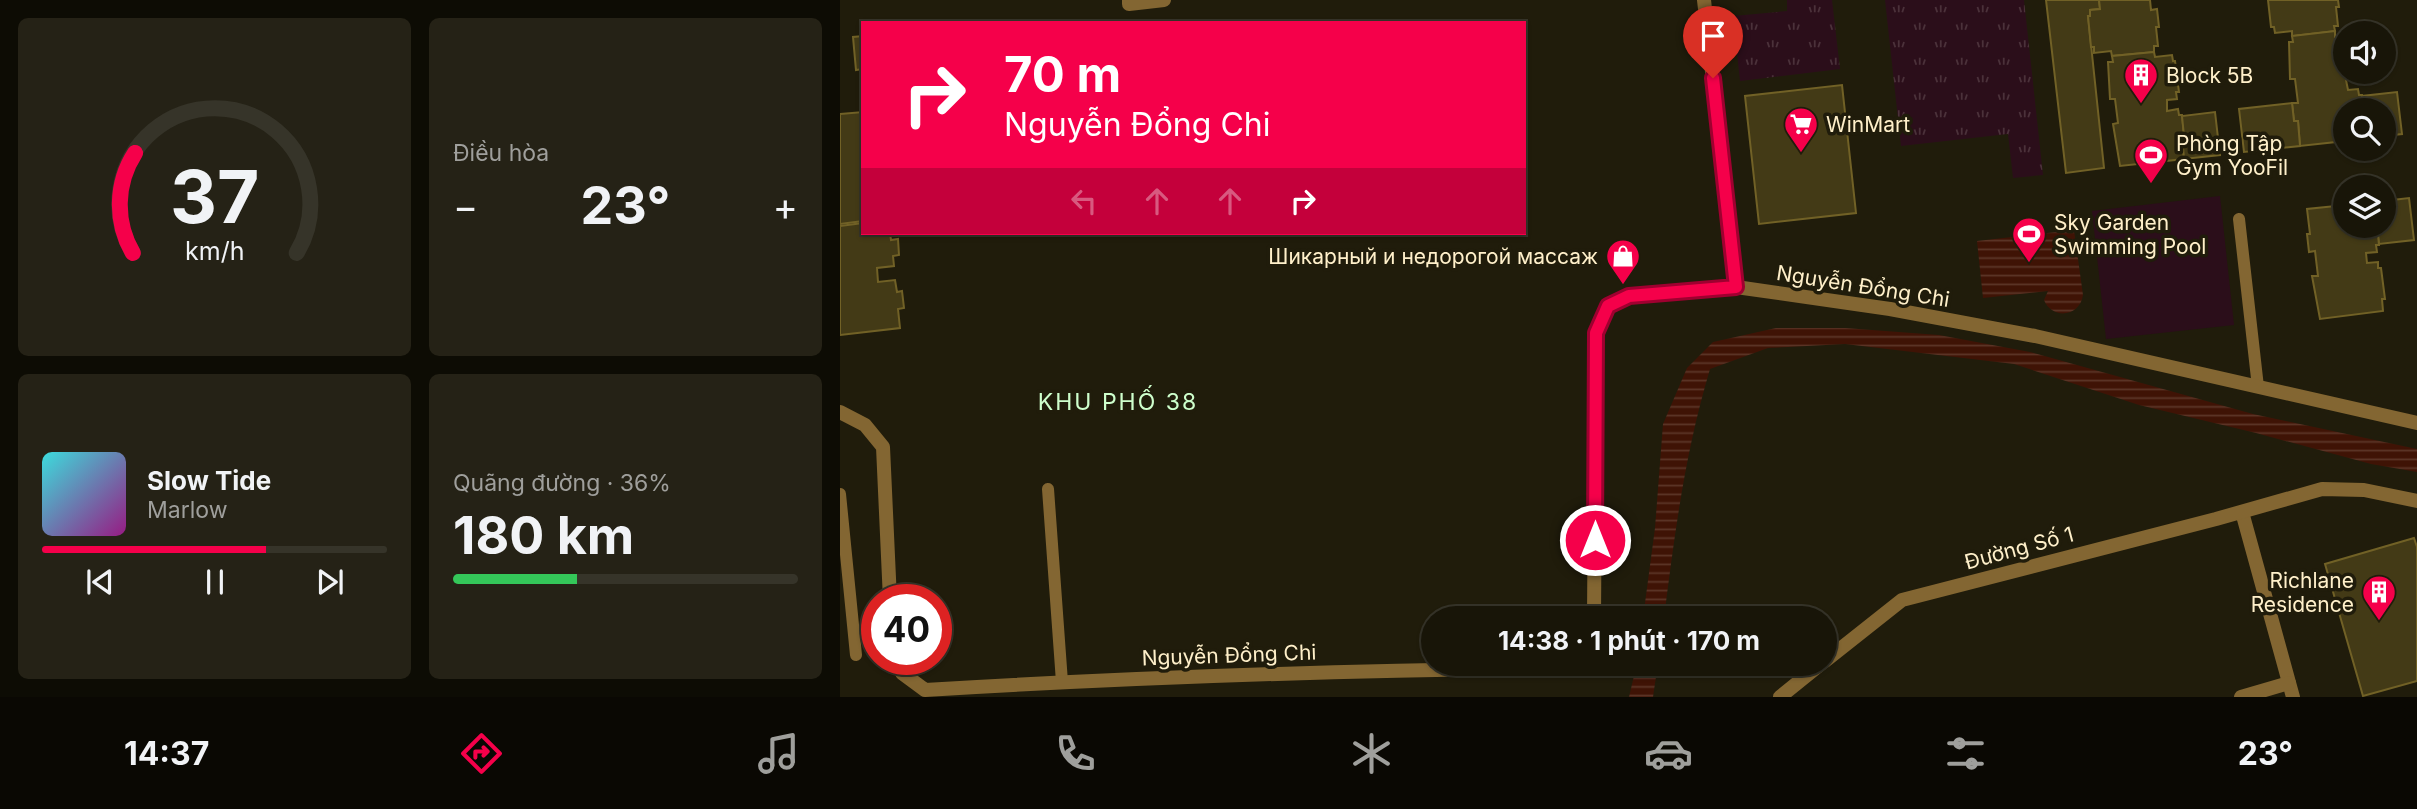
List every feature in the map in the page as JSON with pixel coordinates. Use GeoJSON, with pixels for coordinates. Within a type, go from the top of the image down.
{"type":"FeatureCollection","features":[{"type":"Feature","properties":{"kind":"street"},"geometry":{"type":"LineString","coordinates":[[1129,2],[1164,0]]}},
{"type":"Feature","properties":{"kind":"street"},"geometry":{"type":"LineString","coordinates":[[1704,0],[1736,287]]}},
{"type":"Feature","properties":{"kind":"street","name":"Nguyễn Đổng Chi"},"geometry":{"type":"LineString","coordinates":[[1594,606],[1596,333],[1608,306],[1629,296],[1736,287],[1890,309],[2035,337],[2417,423]]}},
{"type":"Feature","properties":{"kind":"street"},"geometry":{"type":"LineString","coordinates":[[840,412],[865,425],[883,447],[889,584]]}},
{"type":"Feature","properties":{"kind":"street","name":"Đường Số 1"},"geometry":{"type":"LineString","coordinates":[[1837,652],[1902,600],[2322,489],[2364,490],[2417,500]]}},
{"type":"Feature","properties":{"kind":"street"},"geometry":{"type":"LineString","coordinates":[[2241,697],[2291,690],[2242,512]]}},
{"type":"Feature","properties":{"kind":"street","name":"Nguyễn Đổng Chi"},"geometry":{"type":"LineString","coordinates":[[905,675],[925,690],[1062,682],[1421,670]]}},
{"type":"Feature","properties":{"kind":"street","name":"Đường Số 1"},"geometry":{"type":"LineString","coordinates":[[1780,697],[1806,676]]}},
{"type":"Feature","properties":{"kind":"lane"},"geometry":{"type":"LineString","coordinates":[[2239,219],[2258,387]]}},
{"type":"Feature","properties":{"kind":"lane"},"geometry":{"type":"LineString","coordinates":[[1048,489],[1062,682]]}},
{"type":"Feature","properties":{"kind":"lane"},"geometry":{"type":"LineString","coordinates":[[840,494],[856,655]]}},
{"type":"Feature","properties":{"kind":"green space"},"geometry":{"type":"Polygon","coordinates":[[[1787,0],[1832,0],[1840,69],[1740,81],[1733,16],[1787,11],[1787,0]]]}},
{"type":"Feature","properties":{"kind":"green space"},"geometry":{"type":"Polygon","coordinates":[[[1885,0],[2024,0],[2043,175],[2013,178],[2008,134],[1901,146],[1885,0]]]}},
{"type":"Feature","properties":{"kind":"green space"},"geometry":{"type":"Polygon","coordinates":[[[2220,196],[2234,325],[2106,339],[2092,211],[2220,196]]]}},
{"type":"Feature","properties":{"kind":"shaded area","name":"Sky Garden Swimming Pool"},"geometry":{"type":"Polygon","coordinates":[[[2074,230],[2083,295],[2077,308],[2065,313],[2053,311],[2044,300],[2048,291],[1983,298],[1977,241],[2074,230]]]}},
{"type":"Feature","properties":{"kind":"shaded area"},"geometry":{"type":"Polygon","coordinates":[[[1776,328],[1845,328],[1939,335],[2030,352],[2253,414],[2417,449],[2417,472],[2371,464],[2139,405],[2014,364],[1845,344],[1768,348],[1710,369],[1687,462],[1666,606],[1645,606],[1655,528],[1663,424],[1687,368],[1713,342],[1776,328]]]}},
{"type":"Feature","properties":{"kind":"shaded area"},"geometry":{"type":"Polygon","coordinates":[[[1634,676],[1656,676],[1653,697],[1629,697],[1634,676]]]}},
{"type":"Feature","properties":{"kind":"building"},"geometry":{"type":"Polygon","coordinates":[[[2046,0],[2099,0],[2100,9],[2090,10],[2088,16],[2104,168],[2066,173],[2046,0]]]}},
{"type":"Feature","properties":{"kind":"building"},"geometry":{"type":"Polygon","coordinates":[[[2099,0],[2150,0],[2151,10],[2157,9],[2159,27],[2156,27],[2158,46],[2154,46],[2154,52],[2112,56],[2111,51],[2094,53],[2088,16],[2090,10],[2100,9],[2099,0]]]}},
{"type":"Feature","properties":{"kind":"building"},"geometry":{"type":"Polygon","coordinates":[[[2268,0],[2338,0],[2337,21],[2333,21],[2333,31],[2292,36],[2292,31],[2275,33],[2274,27],[2271,27],[2268,0]]]}},
{"type":"Feature","properties":{"kind":"building"},"geometry":{"type":"Polygon","coordinates":[[[2333,31],[2333,84],[2347,84],[2348,90],[2358,89],[2359,95],[2362,95],[2362,98],[2333,98],[2333,142],[2300,146],[2298,121],[2294,121],[2292,103],[2298,103],[2295,79],[2290,79],[2289,42],[2293,42],[2292,36],[2333,31]]]}},
{"type":"Feature","properties":{"kind":"building"},"geometry":{"type":"Polygon","coordinates":[[[861,36],[861,69],[856,70],[853,37],[861,36]]]}},
{"type":"Feature","properties":{"kind":"building","name":"Block 5B"},"geometry":{"type":"Polygon","coordinates":[[[2154,52],[2155,57],[2172,55],[2175,61],[2179,92],[2176,92],[2177,99],[2167,100],[2167,111],[2178,109],[2179,115],[2182,115],[2184,159],[2120,166],[2113,124],[2118,123],[2115,99],[2110,99],[2108,62],[2113,62],[2112,56],[2154,52]]]}},
{"type":"Feature","properties":{"kind":"building","name":"WinMart"},"geometry":{"type":"Polygon","coordinates":[[[1842,85],[1856,213],[1759,224],[1745,96],[1842,85]]]}},
{"type":"Feature","properties":{"kind":"building"},"geometry":{"type":"Polygon","coordinates":[[[2397,92],[2402,134],[2396,135],[2396,98],[2362,96],[2397,92]]]}},
{"type":"Feature","properties":{"kind":"building"},"geometry":{"type":"Polygon","coordinates":[[[2292,103],[2294,121],[2298,121],[2300,146],[2244,152],[2239,109],[2292,103]]]}},
{"type":"Feature","properties":{"kind":"building"},"geometry":{"type":"Polygon","coordinates":[[[861,112],[861,221],[840,224],[840,114],[861,112]]]}},
{"type":"Feature","properties":{"kind":"building"},"geometry":{"type":"Polygon","coordinates":[[[2215,112],[2220,155],[2184,159],[2182,116],[2215,112]]]}},
{"type":"Feature","properties":{"kind":"building"},"geometry":{"type":"Polygon","coordinates":[[[2409,198],[2414,240],[2379,244],[2378,238],[2396,238],[2396,200],[2409,198]]]}},
{"type":"Feature","properties":{"kind":"building"},"geometry":{"type":"Polygon","coordinates":[[[2333,206],[2333,238],[2378,238],[2377,252],[2366,253],[2367,263],[2378,262],[2378,268],[2381,268],[2385,299],[2382,299],[2383,311],[2320,319],[2312,276],[2318,276],[2315,251],[2309,252],[2307,209],[2333,206]]]}},
{"type":"Feature","properties":{"kind":"building"},"geometry":{"type":"Polygon","coordinates":[[[861,223],[861,235],[890,235],[891,240],[898,239],[899,255],[893,256],[894,266],[877,268],[878,282],[895,280],[897,292],[902,291],[904,308],[898,309],[900,328],[840,335],[840,226],[861,223]]]}},
{"type":"Feature","properties":{"kind":"building","name":"Richlane Residence"},"geometry":{"type":"Polygon","coordinates":[[[2414,538],[2417,547],[2417,681],[2363,696],[2325,564],[2414,538]]]}},
{"type":"Feature","properties":{"kind":"place","name":"Block 5B"},"geometry":{"type":"Point","coordinates":[2141,105]}},
{"type":"Feature","properties":{"kind":"place","name":"WinMart"},"geometry":{"type":"Point","coordinates":[1801,154]}},
{"type":"Feature","properties":{"kind":"place","name":"Phòng Tập Gym YooFil"},"geometry":{"type":"Point","coordinates":[2151,185]}},
{"type":"Feature","properties":{"kind":"place","name":"Sky Garden Swimming Pool"},"geometry":{"type":"Point","coordinates":[2029,264]}},
{"type":"Feature","properties":{"kind":"place","name":"Шикарный и недорогой массаж"},"geometry":{"type":"Point","coordinates":[1623,286]}},
{"type":"Feature","properties":{"kind":"place","name":"Richlane Residence"},"geometry":{"type":"Point","coordinates":[2379,622]}},
{"type":"Feature","properties":{"kind":"district","name":"KHU PHỐ 38"},"geometry":{"type":"Point","coordinates":[1118,402]}},
{"type":"Feature","properties":{"kind":"route"},"geometry":{"type":"LineString","coordinates":[[1595,540],[1596,333],[1608,306],[1629,296],[1736,287],[1713,78]]}}]}
